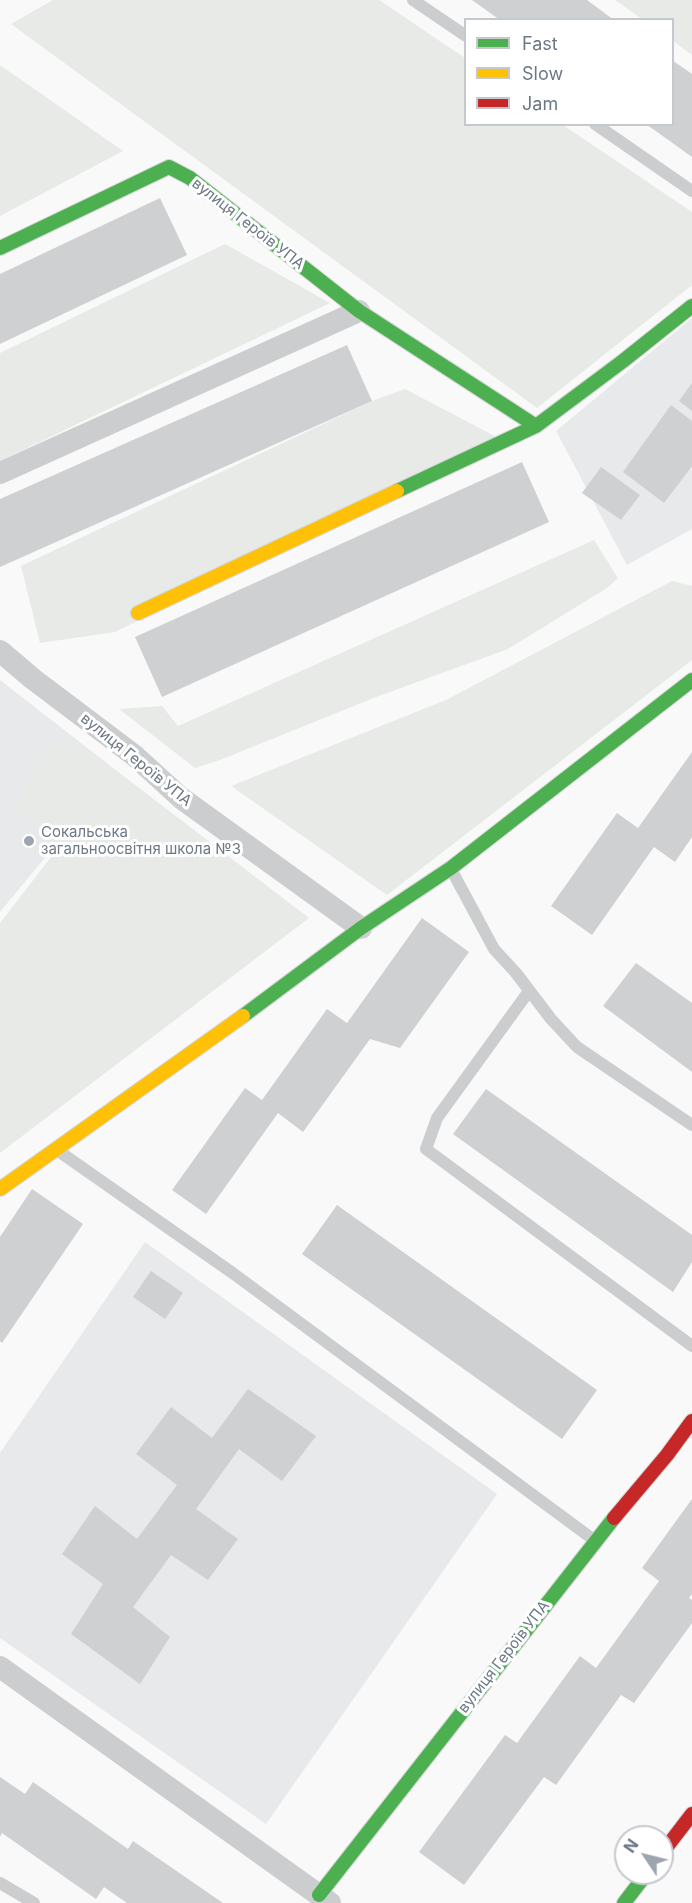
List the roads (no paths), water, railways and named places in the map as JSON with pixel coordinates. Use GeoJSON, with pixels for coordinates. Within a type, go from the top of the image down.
{"type":"FeatureCollection","features":[{"type":"Feature","properties":{"kind":"street","name":"вулиця Героїв УПА"},"geometry":{"type":"LineString","coordinates":[[0,248],[169,167],[190,178],[359,311],[536,426]]}},
{"type":"Feature","properties":{"kind":"street"},"geometry":{"type":"LineString","coordinates":[[138,613],[536,426],[624,361],[692,306]]}},
{"type":"Feature","properties":{"kind":"street"},"geometry":{"type":"LineString","coordinates":[[0,473],[359,311]]}},
{"type":"Feature","properties":{"kind":"street","name":"вулиця Героїв УПА"},"geometry":{"type":"LineString","coordinates":[[0,651],[33,679],[135,756],[181,798],[361,928]]}},
{"type":"Feature","properties":{"kind":"street"},"geometry":{"type":"LineString","coordinates":[[0,1189],[203,1046],[361,928],[451,868],[692,680]]}},
{"type":"Feature","properties":{"kind":"street","name":"вулиця Героїв УПА"},"geometry":{"type":"LineString","coordinates":[[0,1667],[321,1900],[595,1541],[667,1455],[692,1420]]}},
{"type":"Feature","properties":{"kind":"street"},"geometry":{"type":"LineString","coordinates":[[674,1838],[692,1814]]}},
{"type":"Feature","properties":{"kind":"street"},"geometry":{"type":"LineString","coordinates":[[624,1903],[638,1885]]}},
{"type":"Feature","properties":{"kind":"lane"},"geometry":{"type":"LineString","coordinates":[[413,0],[464,35]]}},
{"type":"Feature","properties":{"kind":"lane"},"geometry":{"type":"LineString","coordinates":[[598,126],[692,191]]}},
{"type":"Feature","properties":{"kind":"lane"},"geometry":{"type":"LineString","coordinates":[[451,868],[494,949],[550,1019],[577,1047],[692,1125]]}},
{"type":"Feature","properties":{"kind":"lane"},"geometry":{"type":"LineString","coordinates":[[529,991],[437,1118],[426,1149],[692,1346]]}},
{"type":"Feature","properties":{"kind":"lane"},"geometry":{"type":"LineString","coordinates":[[57,1150],[234,1274],[595,1541]]}},
{"type":"Feature","properties":{"kind":"lane"},"geometry":{"type":"LineString","coordinates":[[0,1883],[34,1903]]}},
{"type":"Feature","properties":{"kind":"place","name":"Сокальська загальноосвітня школа №3"},"geometry":{"type":"Point","coordinates":[29,841]}}]}
